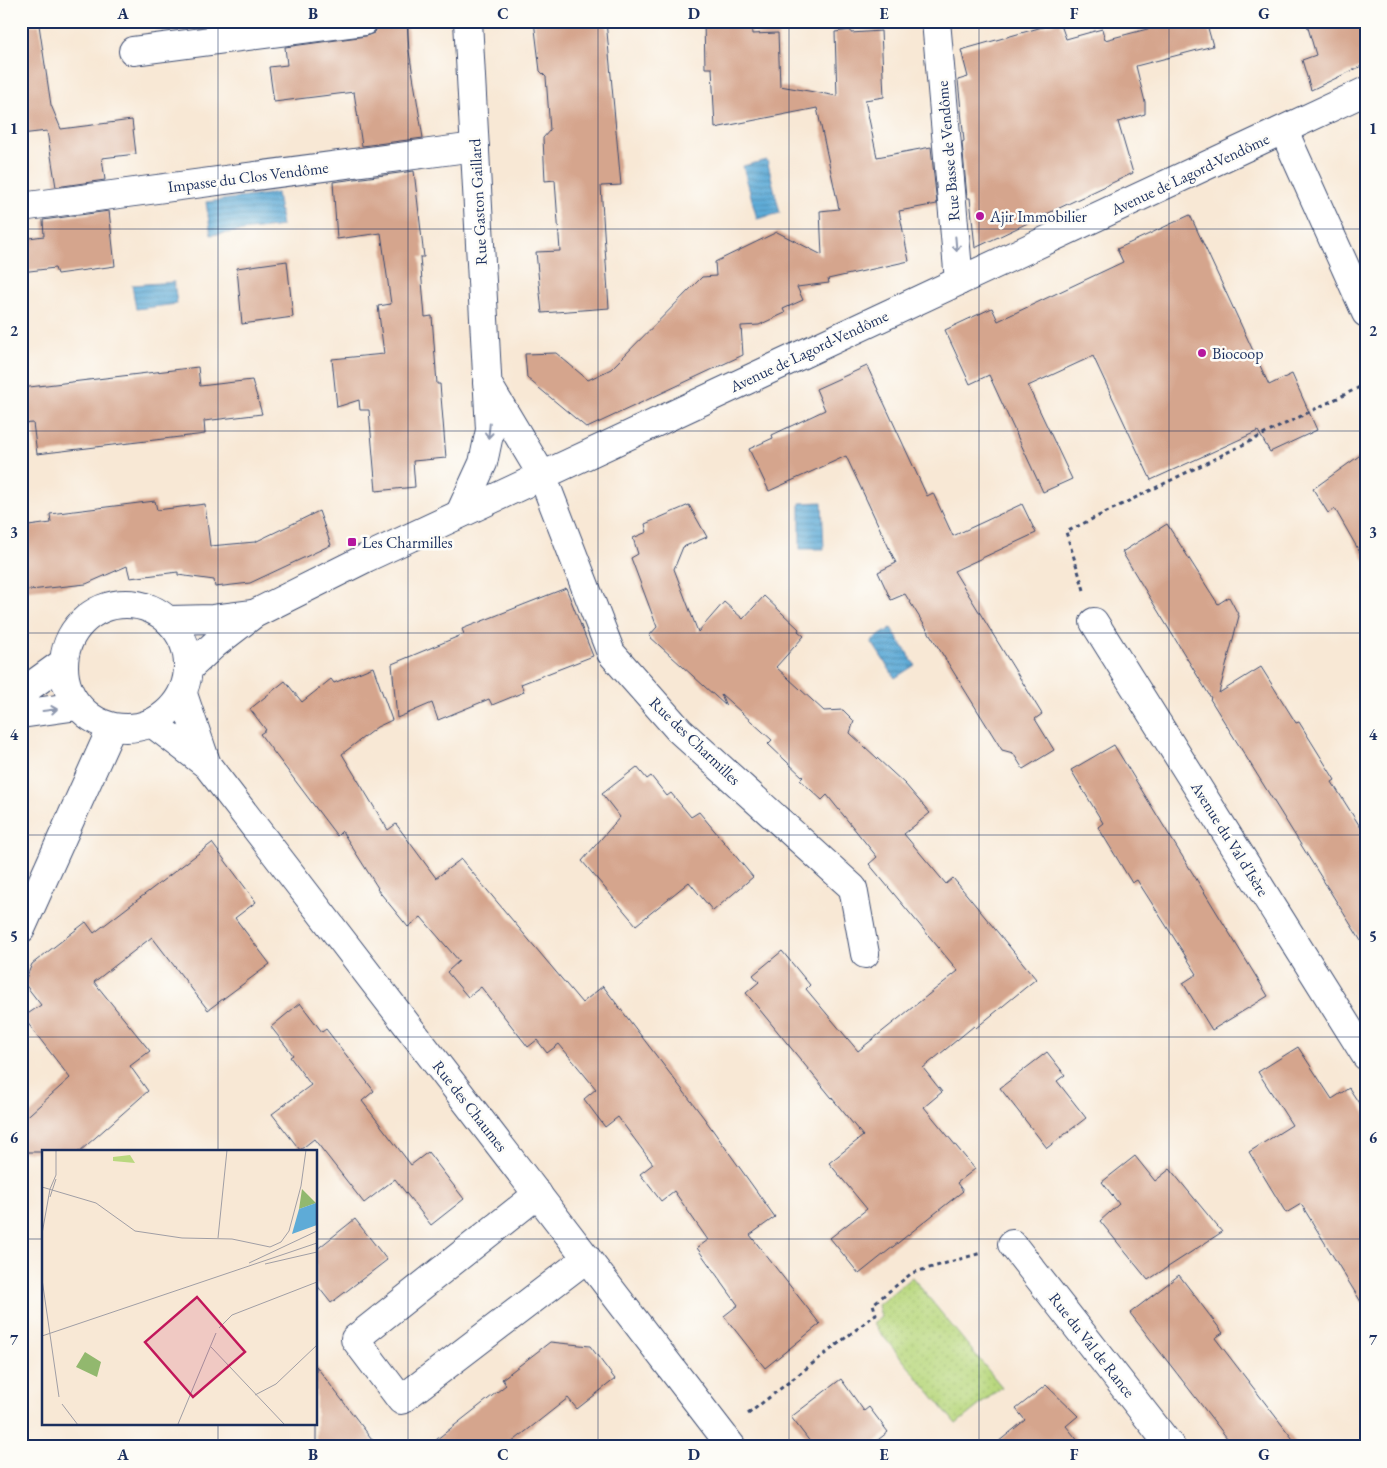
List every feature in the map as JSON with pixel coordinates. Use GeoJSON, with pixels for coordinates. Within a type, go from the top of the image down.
{"type":"FeatureCollection","features":[{"type":"Feature","properties":{"kind":"street"},"geometry":{"type":"LineString","coordinates":[[133,51],[364,21]]}},
{"type":"Feature","properties":{"kind":"street","name":"Rue Gaston Gaillard"},"geometry":{"type":"LineString","coordinates":[[460,513],[483,463],[490,430],[468,21]]}},
{"type":"Feature","properties":{"kind":"street","name":"Rue Basse de Vendôme"},"geometry":{"type":"LineString","coordinates":[[936,21],[959,281]]}},
{"type":"Feature","properties":{"kind":"street","name":"Avenue de Lagord-Vendôme"},"geometry":{"type":"LineString","coordinates":[[186,681],[215,644],[254,614],[366,558],[1366,91]]}},
{"type":"Feature","properties":{"kind":"street"},"geometry":{"type":"LineString","coordinates":[[1284,130],[1366,313]]}},
{"type":"Feature","properties":{"kind":"street","name":"Impasse du Clos Vendôme"},"geometry":{"type":"LineString","coordinates":[[21,206],[475,147]]}},
{"type":"Feature","properties":{"kind":"street","name":"Rue Gaston Gaillard"},"geometry":{"type":"LineString","coordinates":[[487,383],[542,475]]}},
{"type":"Feature","properties":{"kind":"street","name":"Rue des Charmilles"},"geometry":{"type":"LineString","coordinates":[[542,475],[611,654],[679,730],[853,888],[865,954]]}},
{"type":"Feature","properties":{"kind":"street"},"geometry":{"type":"LineString","coordinates":[[121,603],[141,604],[159,612],[169,620],[174,624],[189,659],[186,681],[172,710],[157,722],[138,728],[119,729],[90,717],[78,706],[68,689],[64,662],[66,650],[73,632],[85,618],[102,607],[121,603]]}},
{"type":"Feature","properties":{"kind":"street","name":"Avenue de Lagord-Vendôme"},"geometry":{"type":"LineString","coordinates":[[169,620],[213,620],[254,614]]}},
{"type":"Feature","properties":{"kind":"street","name":"Avenue du Val d'Isère"},"geometry":{"type":"LineString","coordinates":[[1094,622],[1366,1056]]}},
{"type":"Feature","properties":{"kind":"street"},"geometry":{"type":"LineString","coordinates":[[21,694],[64,662]]}},
{"type":"Feature","properties":{"kind":"street","name":"Rue des Chaumes"},"geometry":{"type":"LineString","coordinates":[[186,681],[207,765]]}},
{"type":"Feature","properties":{"kind":"street"},"geometry":{"type":"LineString","coordinates":[[21,714],[78,706]]}},
{"type":"Feature","properties":{"kind":"street","name":"Rue des Chaumes"},"geometry":{"type":"LineString","coordinates":[[152,723],[207,765],[727,1440]]}},
{"type":"Feature","properties":{"kind":"street"},"geometry":{"type":"LineString","coordinates":[[21,929],[112,727]]}},
{"type":"Feature","properties":{"kind":"street"},"geometry":{"type":"LineString","coordinates":[[538,1194],[355,1339],[400,1400],[587,1258]]}},
{"type":"Feature","properties":{"kind":"street","name":"Rue du Val de Rance"},"geometry":{"type":"LineString","coordinates":[[1012,1244],[1171,1447]]}},
{"type":"Feature","properties":{"kind":"path"},"geometry":{"type":"LineString","coordinates":[[1094,622],[1066,532],[1366,384]]}},
{"type":"Feature","properties":{"kind":"path"},"geometry":{"type":"LineString","coordinates":[[727,1440],[876,1314],[874,1304],[912,1273],[1012,1244]]}},
{"type":"Feature","properties":{"kind":"green space"},"geometry":{"type":"Polygon","coordinates":[[[912,1277],[1002,1387],[956,1424],[873,1324],[881,1317],[878,1305],[912,1277]]]}},
{"type":"Feature","properties":{"kind":"water"},"geometry":{"type":"Polygon","coordinates":[[[767,160],[780,213],[757,219],[743,166],[767,160]]]}},
{"type":"Feature","properties":{"kind":"water"},"geometry":{"type":"Polygon","coordinates":[[[277,193],[282,226],[211,235],[206,202],[277,193]]]}},
{"type":"Feature","properties":{"kind":"water"},"geometry":{"type":"Polygon","coordinates":[[[174,282],[177,304],[136,309],[132,285],[174,282]]]}},
{"type":"Feature","properties":{"kind":"water"},"geometry":{"type":"Polygon","coordinates":[[[822,502],[824,549],[800,549],[800,503],[822,502]]]}},
{"type":"Feature","properties":{"kind":"water"},"geometry":{"type":"Polygon","coordinates":[[[891,628],[915,665],[895,678],[871,641],[891,628]]]}},
{"type":"Feature","properties":{"kind":"building"},"geometry":{"type":"Polygon","coordinates":[[[379,21],[407,21],[409,51],[423,138],[362,146],[354,92],[274,102],[269,67],[287,65],[285,47],[366,36],[374,33],[379,21]]]}},
{"type":"Feature","properties":{"kind":"building"},"geometry":{"type":"Polygon","coordinates":[[[534,21],[606,21],[621,185],[601,186],[609,308],[542,313],[536,252],[560,251],[555,180],[545,181],[543,138],[550,130],[546,77],[540,71],[534,21]]]}},
{"type":"Feature","properties":{"kind":"building"},"geometry":{"type":"Polygon","coordinates":[[[704,21],[751,21],[752,34],[778,33],[780,86],[837,96],[835,32],[851,30],[851,33],[881,31],[884,97],[865,100],[877,157],[931,147],[937,204],[899,211],[909,261],[828,279],[829,283],[797,287],[803,300],[783,309],[785,313],[759,325],[741,326],[743,355],[587,428],[527,378],[525,354],[556,353],[588,380],[611,369],[702,277],[716,276],[715,262],[777,232],[822,255],[820,211],[839,209],[817,108],[715,128],[712,68],[705,68],[704,21]]]}},
{"type":"Feature","properties":{"kind":"building"},"geometry":{"type":"Polygon","coordinates":[[[1178,21],[1206,21],[1213,46],[1136,66],[1145,102],[1145,114],[1118,122],[1133,173],[975,248],[970,198],[967,198],[962,142],[964,141],[958,80],[968,77],[961,50],[1060,22],[1066,39],[1102,29],[1105,40],[1178,21]]]}},
{"type":"Feature","properties":{"kind":"building"},"geometry":{"type":"Polygon","coordinates":[[[1306,21],[1366,21],[1366,64],[1311,90],[1302,60],[1316,55],[1306,21]]]}},
{"type":"Feature","properties":{"kind":"building"},"geometry":{"type":"Polygon","coordinates":[[[39,25],[51,105],[61,129],[132,120],[136,154],[102,158],[105,180],[56,187],[47,131],[21,134],[21,26],[39,25]]]}},
{"type":"Feature","properties":{"kind":"building"},"geometry":{"type":"Polygon","coordinates":[[[414,171],[424,257],[420,257],[425,317],[432,316],[437,384],[440,384],[446,458],[413,461],[415,487],[376,491],[369,410],[360,410],[359,400],[337,407],[332,359],[384,354],[378,306],[391,304],[381,233],[337,239],[333,182],[414,171]]]}},
{"type":"Feature","properties":{"kind":"building"},"geometry":{"type":"Polygon","coordinates":[[[109,211],[115,266],[57,274],[55,268],[21,272],[21,239],[44,236],[43,220],[109,211]]]}},
{"type":"Feature","properties":{"kind":"building"},"geometry":{"type":"Polygon","coordinates":[[[1190,215],[1269,385],[1292,374],[1317,430],[1270,452],[1258,431],[1151,480],[1093,356],[1028,386],[1072,479],[1043,492],[989,375],[970,384],[945,330],[992,308],[998,321],[1123,262],[1117,249],[1190,215]]]}},
{"type":"Feature","properties":{"kind":"building"},"geometry":{"type":"Polygon","coordinates":[[[287,261],[293,317],[242,324],[237,268],[287,261]]]}},
{"type":"Feature","properties":{"kind":"building"},"geometry":{"type":"Polygon","coordinates":[[[867,366],[927,496],[933,493],[953,536],[1022,504],[1036,533],[954,571],[1042,714],[1035,719],[1054,750],[1023,769],[1013,753],[1002,750],[905,594],[891,600],[878,572],[896,563],[846,456],[769,491],[749,449],[773,438],[772,435],[825,410],[816,389],[867,366]]]}},
{"type":"Feature","properties":{"kind":"building"},"geometry":{"type":"Polygon","coordinates":[[[198,367],[200,386],[252,380],[262,414],[204,421],[205,434],[37,454],[33,423],[21,424],[21,388],[198,367]]]}},
{"type":"Feature","properties":{"kind":"building"},"geometry":{"type":"Polygon","coordinates":[[[1366,451],[1366,563],[1335,509],[1328,513],[1313,489],[1366,451]]]}},
{"type":"Feature","properties":{"kind":"building"},"geometry":{"type":"Polygon","coordinates":[[[155,501],[157,510],[205,504],[210,546],[255,542],[319,511],[331,545],[250,583],[215,587],[214,580],[178,575],[178,572],[130,578],[127,566],[86,584],[21,591],[21,527],[51,523],[50,514],[155,501]]]}},
{"type":"Feature","properties":{"kind":"building"},"geometry":{"type":"Polygon","coordinates":[[[689,505],[707,537],[683,547],[674,569],[698,632],[724,602],[743,619],[764,596],[799,629],[798,631],[804,636],[776,667],[824,711],[843,710],[854,721],[850,733],[905,784],[930,813],[904,834],[946,884],[953,878],[1036,979],[923,1068],[942,1092],[924,1107],[975,1169],[957,1183],[963,1191],[859,1274],[830,1238],[867,1209],[829,1163],[863,1136],[746,993],[759,982],[753,975],[782,951],[810,985],[806,989],[858,1051],[958,971],[869,864],[877,857],[827,795],[822,800],[800,780],[803,777],[768,744],[772,740],[721,694],[726,706],[649,636],[657,627],[631,558],[638,554],[633,538],[647,532],[645,524],[689,505]]]}},
{"type":"Feature","properties":{"kind":"building"},"geometry":{"type":"Polygon","coordinates":[[[1167,524],[1218,604],[1229,597],[1239,616],[1219,693],[1261,667],[1296,723],[1299,722],[1335,780],[1332,782],[1366,836],[1366,949],[1210,699],[1122,552],[1167,524]]]}},
{"type":"Feature","properties":{"kind":"building"},"geometry":{"type":"Polygon","coordinates":[[[566,588],[593,656],[521,684],[524,692],[492,705],[489,699],[438,720],[432,703],[397,718],[392,664],[464,634],[462,629],[566,588]]]}},
{"type":"Feature","properties":{"kind":"building"},"geometry":{"type":"Polygon","coordinates":[[[373,667],[392,720],[377,727],[342,754],[388,830],[396,824],[436,878],[461,859],[582,1003],[603,986],[704,1118],[775,1217],[750,1235],[820,1324],[765,1368],[724,1316],[738,1305],[697,1248],[708,1240],[674,1191],[661,1201],[640,1174],[653,1164],[618,1117],[605,1127],[584,1099],[596,1089],[559,1044],[547,1053],[537,1040],[528,1047],[481,987],[468,997],[447,972],[459,961],[421,917],[408,927],[377,889],[342,831],[337,836],[260,734],[266,730],[250,709],[285,681],[302,702],[331,679],[334,683],[373,667]]]}},
{"type":"Feature","properties":{"kind":"building"},"geometry":{"type":"Polygon","coordinates":[[[1114,745],[1268,996],[1212,1030],[1183,983],[1197,974],[1137,880],[1132,883],[1098,827],[1103,823],[1071,770],[1114,745]]]}},
{"type":"Feature","properties":{"kind":"building"},"geometry":{"type":"Polygon","coordinates":[[[637,767],[647,779],[651,776],[667,796],[671,793],[691,817],[699,812],[753,877],[713,911],[689,882],[636,925],[582,861],[620,817],[602,794],[637,767]]]}},
{"type":"Feature","properties":{"kind":"building"},"geometry":{"type":"Polygon","coordinates":[[[212,843],[256,902],[235,918],[270,964],[208,1010],[152,937],[94,982],[150,1051],[130,1066],[148,1091],[81,1150],[21,1152],[21,1122],[70,1078],[23,1017],[41,1005],[24,983],[32,964],[86,922],[94,933],[212,843]]]}},
{"type":"Feature","properties":{"kind":"building"},"geometry":{"type":"Polygon","coordinates":[[[300,1003],[322,1032],[326,1029],[374,1091],[362,1101],[411,1165],[428,1152],[464,1199],[431,1225],[395,1179],[364,1203],[314,1139],[300,1150],[272,1114],[311,1085],[290,1057],[293,1055],[271,1027],[300,1003]]]}},
{"type":"Feature","properties":{"kind":"building"},"geometry":{"type":"Polygon","coordinates":[[[1298,1047],[1332,1099],[1349,1088],[1366,1114],[1366,1310],[1301,1204],[1286,1213],[1249,1152],[1292,1125],[1258,1072],[1298,1047]]]}},
{"type":"Feature","properties":{"kind":"building"},"geometry":{"type":"Polygon","coordinates":[[[1047,1052],[1065,1075],[1057,1081],[1086,1118],[1047,1148],[1000,1088],[1047,1052]]]}},
{"type":"Feature","properties":{"kind":"building"},"geometry":{"type":"Polygon","coordinates":[[[1135,1156],[1155,1181],[1170,1169],[1222,1232],[1148,1280],[1100,1221],[1119,1204],[1102,1182],[1135,1156]]]}},
{"type":"Feature","properties":{"kind":"building"},"geometry":{"type":"Polygon","coordinates":[[[355,1219],[387,1260],[331,1303],[318,1287],[318,1248],[355,1219]]]}},
{"type":"Feature","properties":{"kind":"building"},"geometry":{"type":"Polygon","coordinates":[[[1179,1275],[1223,1333],[1215,1338],[1299,1447],[1234,1447],[1130,1313],[1179,1275]]]}},
{"type":"Feature","properties":{"kind":"building"},"geometry":{"type":"Polygon","coordinates":[[[550,1342],[590,1346],[615,1379],[577,1409],[568,1398],[506,1447],[427,1447],[506,1385],[502,1379],[550,1342]]]}},
{"type":"Feature","properties":{"kind":"building"},"geometry":{"type":"Polygon","coordinates":[[[318,1369],[378,1447],[316,1447],[316,1426],[318,1426],[318,1369]]]}},
{"type":"Feature","properties":{"kind":"building"},"geometry":{"type":"Polygon","coordinates":[[[841,1379],[864,1411],[869,1407],[888,1432],[869,1447],[814,1447],[791,1417],[841,1379]]]}},
{"type":"Feature","properties":{"kind":"building"},"geometry":{"type":"Polygon","coordinates":[[[1046,1385],[1078,1416],[1066,1426],[1083,1447],[992,1447],[1025,1420],[1016,1409],[1046,1385]]]}},
{"type":"Feature","properties":{"kind":"place","name":"Ajir Immobilier"},"geometry":{"type":"Point","coordinates":[980,216]}},
{"type":"Feature","properties":{"kind":"place","name":"Biocoop"},"geometry":{"type":"Point","coordinates":[1202,353]}},
{"type":"Feature","properties":{"kind":"place","name":"Les Charmilles"},"geometry":{"type":"Point","coordinates":[352,542]}}]}
